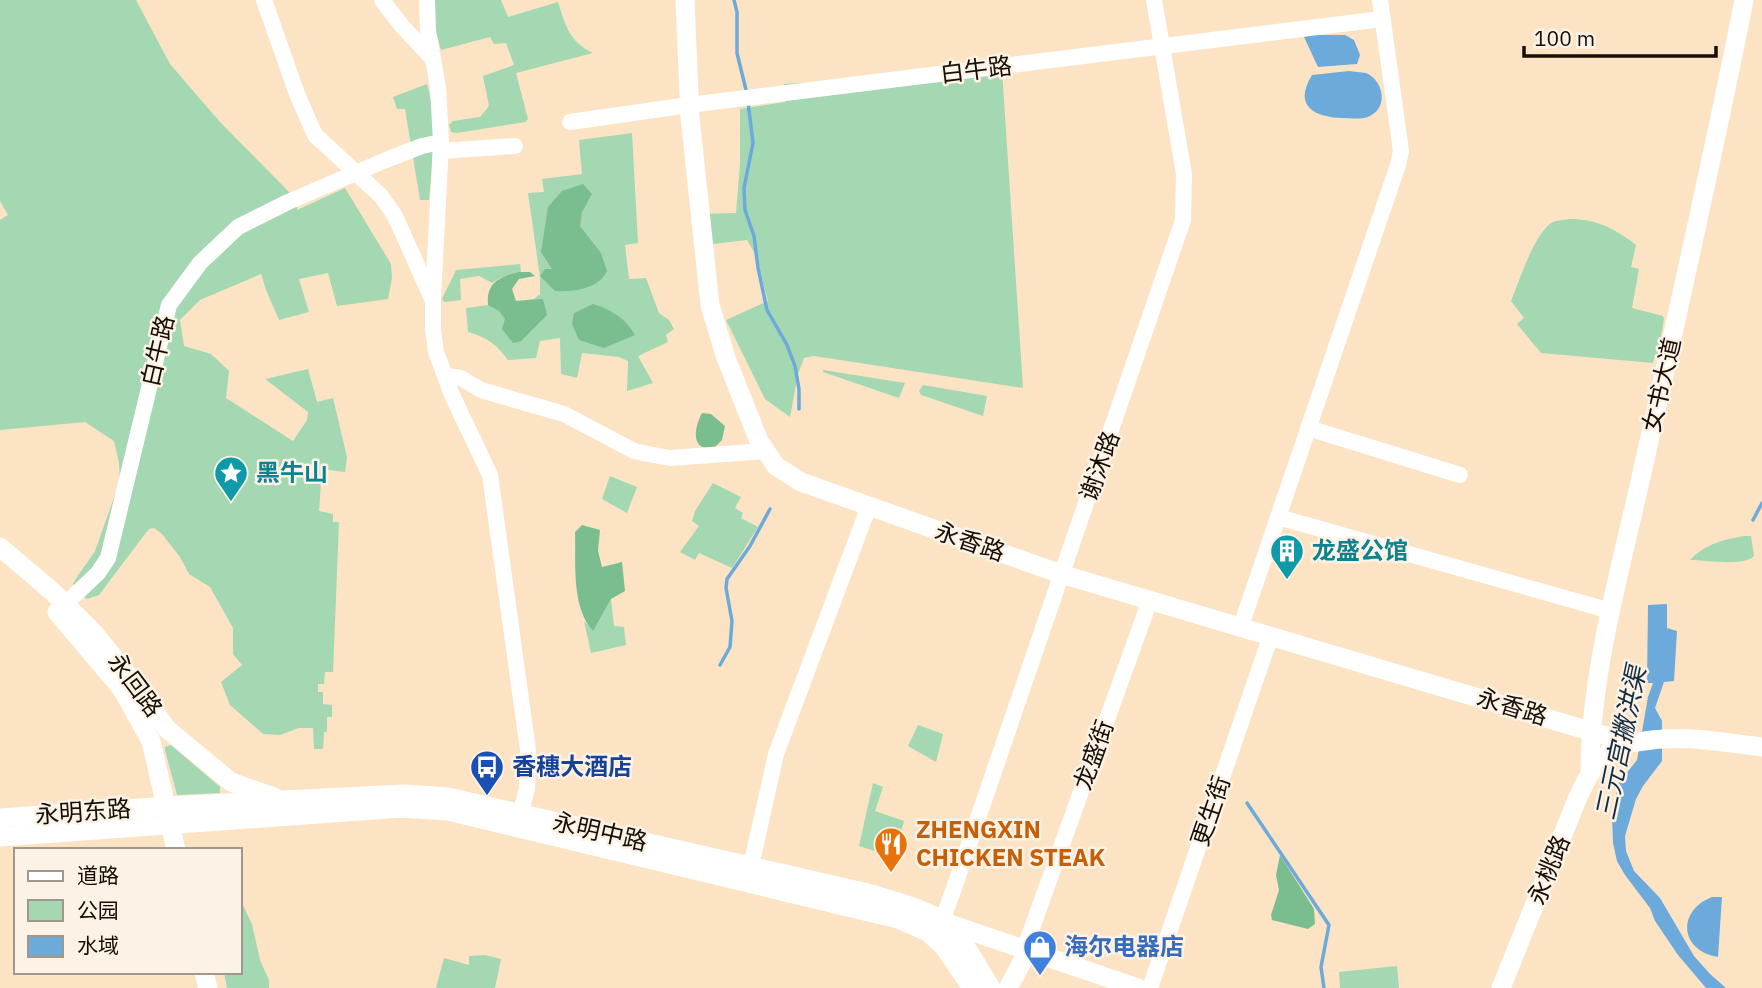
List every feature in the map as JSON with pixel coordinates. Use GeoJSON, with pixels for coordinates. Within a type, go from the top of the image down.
{"type":"FeatureCollection","features":[{"type":"Feature","properties":{"kind":"main road","name":"永香路"},"geometry":{"type":"LineString","coordinates":[[685,0],[689,105],[710,304],[726,358],[759,441],[776,467],[802,482],[1061,574],[1630,743]]}},
{"type":"Feature","properties":{"kind":"main road","name":"女书大道"},"geometry":{"type":"LineString","coordinates":[[1597,764],[1590,731],[1611,611],[1718,133],[1744,0]]}},
{"type":"Feature","properties":{"kind":"main road","name":"永回路"},"geometry":{"type":"LineString","coordinates":[[0,547],[62,608],[122,689],[151,741],[171,812]]}},
{"type":"Feature","properties":{"kind":"main road","name":"永回路"},"geometry":{"type":"LineString","coordinates":[[0,563],[94,633],[167,729],[231,782],[285,801]]}},
{"type":"Feature","properties":{"kind":"main road"},"geometry":{"type":"LineString","coordinates":[[145,699],[171,812],[176,848]]}},
{"type":"Feature","properties":{"kind":"main road"},"geometry":{"type":"LineString","coordinates":[[1597,764],[1617,746],[1665,737],[1762,747]]}},
{"type":"Feature","properties":{"kind":"main road","name":"永桃路"},"geometry":{"type":"LineString","coordinates":[[1501,988],[1597,764]]}},
{"type":"Feature","properties":{"kind":"main road","name":"永明中路"},"geometry":{"type":"LineString","coordinates":[[171,812],[404,793],[448,797],[872,894],[903,915]]}},
{"type":"Feature","properties":{"kind":"main road","name":"永明中路"},"geometry":{"type":"LineString","coordinates":[[171,812],[401,808],[448,811],[903,915],[942,921],[958,938],[972,988]]}},
{"type":"Feature","properties":{"kind":"main road","name":"永明东路"},"geometry":{"type":"LineString","coordinates":[[0,818],[171,812]]}},
{"type":"Feature","properties":{"kind":"main road","name":"永明东路"},"geometry":{"type":"LineString","coordinates":[[0,837],[171,812]]}},
{"type":"Feature","properties":{"kind":"main road"},"geometry":{"type":"LineString","coordinates":[[903,915],[961,956],[970,944],[984,937]]}},
{"type":"Feature","properties":{"kind":"main road"},"geometry":{"type":"LineString","coordinates":[[942,921],[1138,988]]}},
{"type":"Feature","properties":{"kind":"main road"},"geometry":{"type":"LineString","coordinates":[[1008,988],[1026,951]]}},
{"type":"Feature","properties":{"kind":"main road","name":"永明中路"},"geometry":{"type":"LineString","coordinates":[[961,956],[991,988]]}},
{"type":"Feature","properties":{"kind":"street"},"geometry":{"type":"LineString","coordinates":[[264,0],[297,94],[315,135],[381,196],[395,216],[433,301]]}},
{"type":"Feature","properties":{"kind":"street"},"geometry":{"type":"LineString","coordinates":[[382,0],[433,60]]}},
{"type":"Feature","properties":{"kind":"street"},"geometry":{"type":"LineString","coordinates":[[428,0],[428,31],[438,87],[441,146],[433,329],[436,352],[455,403],[490,475],[494,493],[528,750],[527,789],[520,814]]}},
{"type":"Feature","properties":{"kind":"street","name":"谢沐路"},"geometry":{"type":"LineString","coordinates":[[942,921],[1120,410],[1183,220],[1184,174],[1154,0]]}},
{"type":"Feature","properties":{"kind":"street"},"geometry":{"type":"LineString","coordinates":[[1241,626],[1398,165],[1401,150],[1380,0]]}},
{"type":"Feature","properties":{"kind":"street","name":"白牛路"},"geometry":{"type":"LineString","coordinates":[[570,122],[1382,19]]}},
{"type":"Feature","properties":{"kind":"street","name":"白牛路"},"geometry":{"type":"LineString","coordinates":[[62,608],[98,573],[108,558],[169,305],[200,263],[238,227],[288,201],[422,146],[515,146]]}},
{"type":"Feature","properties":{"kind":"street"},"geometry":{"type":"LineString","coordinates":[[447,376],[461,378],[481,390],[564,414],[634,451],[670,458],[766,451]]}},
{"type":"Feature","properties":{"kind":"street"},"geometry":{"type":"LineString","coordinates":[[1308,428],[1460,475]]}},
{"type":"Feature","properties":{"kind":"street"},"geometry":{"type":"LineString","coordinates":[[751,866],[776,754],[869,506]]}},
{"type":"Feature","properties":{"kind":"street"},"geometry":{"type":"LineString","coordinates":[[1278,517],[1611,611]]}},
{"type":"Feature","properties":{"kind":"street","name":"龙盛街"},"geometry":{"type":"LineString","coordinates":[[1026,951],[1150,600]]}},
{"type":"Feature","properties":{"kind":"street","name":"更生街"},"geometry":{"type":"LineString","coordinates":[[1150,988],[1271,635]]}},
{"type":"Feature","properties":{"kind":"street"},"geometry":{"type":"LineString","coordinates":[[903,915],[941,902],[953,891]]}},
{"type":"Feature","properties":{"kind":"street"},"geometry":{"type":"LineString","coordinates":[[953,891],[958,914],[967,926],[984,937]]}},
{"type":"Feature","properties":{"kind":"green space"},"geometry":{"type":"Polygon","coordinates":[[[0,0],[136,0],[170,64],[220,122],[298,201],[297,210],[345,188],[391,264],[392,278],[388,299],[337,306],[328,273],[299,279],[309,312],[279,320],[261,274],[200,300],[180,320],[184,346],[211,354],[229,371],[226,398],[293,441],[307,420],[308,412],[265,379],[308,369],[317,402],[333,398],[347,457],[345,472],[322,469],[319,511],[333,514],[333,522],[339,522],[333,672],[325,672],[324,684],[318,684],[318,692],[323,692],[323,704],[332,705],[332,717],[327,717],[323,749],[314,749],[313,728],[299,728],[280,735],[263,734],[230,705],[221,682],[242,665],[233,654],[233,628],[210,587],[189,574],[180,557],[154,528],[149,529],[99,595],[87,599],[76,591],[73,584],[95,551],[120,481],[114,441],[85,422],[0,430],[0,220],[8,215],[0,201],[0,0]]]}},
{"type":"Feature","properties":{"kind":"green space"},"geometry":{"type":"Polygon","coordinates":[[[432,0],[501,0],[508,17],[558,2],[573,38],[593,53],[516,73],[528,119],[525,122],[451,132],[449,125],[453,121],[480,117],[489,106],[483,76],[514,65],[506,43],[494,44],[490,37],[441,50],[433,22],[432,0]]]}},
{"type":"Feature","properties":{"kind":"green space"},"geometry":{"type":"Polygon","coordinates":[[[1002,70],[1023,388],[814,356],[804,358],[798,374],[790,417],[765,399],[726,320],[768,301],[754,252],[747,240],[704,245],[700,214],[736,213],[740,164],[740,109],[785,102],[784,84],[1002,70]]]}},
{"type":"Feature","properties":{"kind":"green space"},"geometry":{"type":"Polygon","coordinates":[[[427,84],[433,113],[433,156],[429,200],[420,200],[405,109],[397,109],[393,97],[427,84]]]}},
{"type":"Feature","properties":{"kind":"green space"},"geometry":{"type":"Polygon","coordinates":[[[632,133],[638,243],[625,245],[629,279],[646,278],[659,313],[669,320],[674,329],[666,335],[668,342],[638,356],[653,383],[627,391],[628,361],[619,357],[582,353],[577,378],[561,374],[560,338],[540,341],[536,358],[508,360],[491,342],[468,332],[466,308],[534,299],[540,294],[528,193],[544,192],[542,179],[582,174],[579,140],[632,133]]]}},
{"type":"Feature","properties":{"kind":"green space"},"geometry":{"type":"Polygon","coordinates":[[[583,184],[592,194],[582,212],[580,226],[601,253],[607,271],[592,286],[555,291],[540,276],[545,269],[552,269],[541,252],[548,207],[562,191],[583,184]]]}},
{"type":"Feature","properties":{"kind":"green space"},"geometry":{"type":"Polygon","coordinates":[[[1570,219],[1605,226],[1636,245],[1631,267],[1639,269],[1632,308],[1663,316],[1664,319],[1658,355],[1655,355],[1653,363],[1541,353],[1517,324],[1524,318],[1511,301],[1534,246],[1546,227],[1553,222],[1570,219]]]}},
{"type":"Feature","properties":{"kind":"green space"},"geometry":{"type":"Polygon","coordinates":[[[520,264],[521,272],[492,283],[479,276],[460,279],[461,300],[444,302],[442,299],[456,270],[520,264]]]}},
{"type":"Feature","properties":{"kind":"green space"},"geometry":{"type":"Polygon","coordinates":[[[519,272],[530,272],[535,276],[519,279],[512,289],[516,301],[543,299],[547,315],[521,341],[513,343],[502,329],[505,319],[499,311],[488,305],[488,297],[496,282],[519,272]]]}},
{"type":"Feature","properties":{"kind":"green space"},"geometry":{"type":"Polygon","coordinates":[[[593,304],[617,315],[635,335],[604,348],[579,340],[572,324],[574,313],[593,304]]]}},
{"type":"Feature","properties":{"kind":"green space"},"geometry":{"type":"Polygon","coordinates":[[[823,370],[905,383],[899,398],[823,370]]]}},
{"type":"Feature","properties":{"kind":"green space"},"geometry":{"type":"Polygon","coordinates":[[[923,385],[987,396],[983,416],[921,395],[919,391],[923,385]]]}},
{"type":"Feature","properties":{"kind":"green space"},"geometry":{"type":"Polygon","coordinates":[[[702,413],[711,414],[725,426],[722,440],[713,449],[700,446],[697,441],[697,424],[702,413]]]}},
{"type":"Feature","properties":{"kind":"green space"},"geometry":{"type":"Polygon","coordinates":[[[610,476],[637,487],[627,513],[602,499],[610,476]]]}},
{"type":"Feature","properties":{"kind":"green space"},"geometry":{"type":"Polygon","coordinates":[[[713,483],[741,497],[735,508],[743,513],[741,518],[758,527],[732,568],[699,553],[695,560],[680,552],[699,526],[692,521],[695,511],[713,483]]]}},
{"type":"Feature","properties":{"kind":"green space"},"geometry":{"type":"Polygon","coordinates":[[[582,525],[600,530],[598,551],[602,567],[622,562],[625,591],[611,599],[593,631],[581,610],[576,584],[575,532],[582,525]]]}},
{"type":"Feature","properties":{"kind":"green space"},"geometry":{"type":"Polygon","coordinates":[[[1751,536],[1754,556],[1749,559],[1733,562],[1690,560],[1716,543],[1751,536]]]}},
{"type":"Feature","properties":{"kind":"green space"},"geometry":{"type":"Polygon","coordinates":[[[611,599],[614,626],[624,627],[626,645],[591,653],[584,621],[593,630],[611,599]]]}},
{"type":"Feature","properties":{"kind":"green space"},"geometry":{"type":"Polygon","coordinates":[[[918,725],[943,734],[936,762],[908,746],[918,725]]]}},
{"type":"Feature","properties":{"kind":"green space"},"geometry":{"type":"Polygon","coordinates":[[[171,745],[220,787],[220,793],[177,795],[165,750],[165,747],[171,745]]]}},
{"type":"Feature","properties":{"kind":"green space"},"geometry":{"type":"Polygon","coordinates":[[[873,783],[883,787],[875,811],[904,821],[894,857],[859,846],[873,783]]]}},
{"type":"Feature","properties":{"kind":"green space"},"geometry":{"type":"Polygon","coordinates":[[[1280,855],[1314,909],[1315,924],[1308,929],[1272,920],[1271,915],[1279,890],[1276,875],[1280,855]]]}},
{"type":"Feature","properties":{"kind":"green space"},"geometry":{"type":"Polygon","coordinates":[[[242,903],[252,924],[269,988],[227,988],[224,974],[242,974],[242,903]]]}},
{"type":"Feature","properties":{"kind":"green space"},"geometry":{"type":"Polygon","coordinates":[[[485,955],[501,959],[495,988],[436,988],[444,958],[469,965],[469,956],[485,955]]]}},
{"type":"Feature","properties":{"kind":"green space"},"geometry":{"type":"Polygon","coordinates":[[[1397,966],[1399,988],[1340,988],[1339,972],[1397,966]]]}},
{"type":"Feature","properties":{"kind":"water"},"geometry":{"type":"Polygon","coordinates":[[[1345,35],[1354,40],[1360,55],[1357,64],[1318,67],[1304,37],[1345,35]]]}},
{"type":"Feature","properties":{"kind":"water"},"geometry":{"type":"Polygon","coordinates":[[[1349,71],[1372,76],[1380,87],[1382,100],[1376,112],[1364,118],[1342,118],[1323,115],[1309,108],[1305,95],[1312,75],[1349,71]]]}},
{"type":"Feature","properties":{"kind":"water"},"geometry":{"type":"Polygon","coordinates":[[[1667,604],[1667,628],[1677,631],[1674,681],[1664,682],[1655,708],[1662,721],[1662,761],[1636,799],[1625,836],[1626,851],[1634,871],[1660,898],[1694,956],[1726,988],[1706,988],[1678,955],[1655,921],[1650,908],[1625,875],[1617,861],[1613,843],[1612,817],[1618,784],[1637,760],[1653,683],[1647,683],[1648,605],[1667,604]]]}},
{"type":"Feature","properties":{"kind":"water"},"geometry":{"type":"Polygon","coordinates":[[[1712,897],[1722,897],[1718,957],[1696,947],[1687,930],[1692,911],[1712,897]]]}},
{"type":"Feature","properties":{"kind":"waterway"},"geometry":{"type":"LineString","coordinates":[[734,0],[737,12],[737,53],[747,94]]}},
{"type":"Feature","properties":{"kind":"waterway"},"geometry":{"type":"LineString","coordinates":[[748,102],[753,143],[744,188],[745,210],[754,236],[767,310],[787,345],[795,366],[799,409]]}},
{"type":"Feature","properties":{"kind":"waterway","name":"三元宫撇洪渠"},"geometry":{"type":"LineString","coordinates":[[1753,520],[1762,503]]}},
{"type":"Feature","properties":{"kind":"waterway"},"geometry":{"type":"LineString","coordinates":[[720,665],[730,647],[732,621],[727,579],[750,546],[770,509]]}},
{"type":"Feature","properties":{"kind":"waterway"},"geometry":{"type":"LineString","coordinates":[[1247,803],[1329,925],[1321,967],[1324,988]]}},
{"type":"Feature","properties":{"kind":"place","name":"黑牛山"},"geometry":{"type":"Point","coordinates":[231,503]}},
{"type":"Feature","properties":{"kind":"place","name":"龙盛公馆"},"geometry":{"type":"Point","coordinates":[1287,581]}},
{"type":"Feature","properties":{"kind":"place","name":"香穗大酒店"},"geometry":{"type":"Point","coordinates":[487,797]}},
{"type":"Feature","properties":{"kind":"place","name":"ZHENGXIN CHICKEN STEAK"},"geometry":{"type":"Point","coordinates":[891,874]}},
{"type":"Feature","properties":{"kind":"place","name":"海尔电器店"},"geometry":{"type":"Point","coordinates":[1040,977]}}]}
